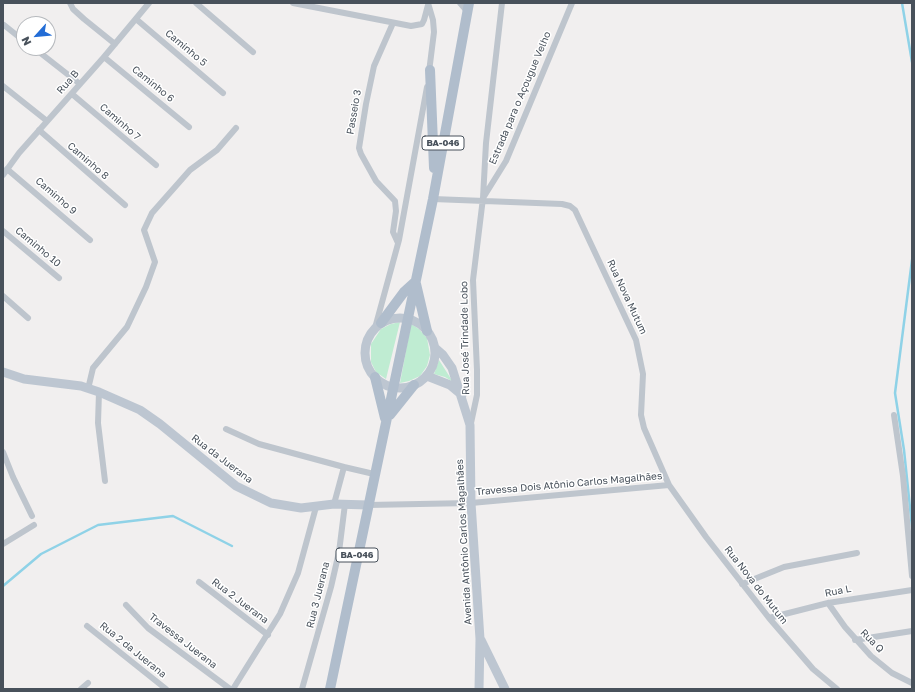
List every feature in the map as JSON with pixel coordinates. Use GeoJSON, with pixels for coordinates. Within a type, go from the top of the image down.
{"type":"FeatureCollection","features":[{"type":"Feature","properties":{"kind":"main road","name":"BA-046"},"geometry":{"type":"LineString","coordinates":[[330,689],[433,199],[465,6]]}},
{"type":"Feature","properties":{"kind":"main road"},"geometry":{"type":"LineString","coordinates":[[430,70],[435,185]]}},
{"type":"Feature","properties":{"kind":"main road"},"geometry":{"type":"LineString","coordinates":[[414,385],[406,388],[394,388],[383,384],[369,369],[365,349],[368,339],[404,292],[415,282],[427,331]]}},
{"type":"Feature","properties":{"kind":"main road"},"geometry":{"type":"LineString","coordinates":[[378,326],[398,318],[407,318],[418,323],[427,331]]}},
{"type":"Feature","properties":{"kind":"main road","name":"Avenida Antônio Carlos Magalhães"},"geometry":{"type":"LineString","coordinates":[[427,331],[435,348],[450,364],[462,395],[470,425],[471,503],[480,639],[479,689]]}},
{"type":"Feature","properties":{"kind":"main road"},"geometry":{"type":"LineString","coordinates":[[386,422],[399,402],[414,385],[427,376],[432,368],[435,358],[435,348]]}},
{"type":"Feature","properties":{"kind":"main road","name":"Rua da Juerana"},"geometry":{"type":"LineString","coordinates":[[3,372],[24,379],[99,392],[140,410],[160,424],[236,486],[271,503],[289,507],[316,507],[334,504],[368,505]]}},
{"type":"Feature","properties":{"kind":"main road"},"geometry":{"type":"LineString","coordinates":[[427,376],[450,385],[462,395]]}},
{"type":"Feature","properties":{"kind":"main road"},"geometry":{"type":"LineString","coordinates":[[375,377],[386,422]]}},
{"type":"Feature","properties":{"kind":"main road"},"geometry":{"type":"LineString","coordinates":[[480,639],[505,689]]}},
{"type":"Feature","properties":{"kind":"street"},"geometry":{"type":"LineString","coordinates":[[70,3],[73,9],[115,44]]}},
{"type":"Feature","properties":{"kind":"street","name":"Rua B"},"geometry":{"type":"LineString","coordinates":[[3,175],[46,121],[72,94],[149,3]]}},
{"type":"Feature","properties":{"kind":"street"},"geometry":{"type":"LineString","coordinates":[[196,3],[253,52]]}},
{"type":"Feature","properties":{"kind":"street"},"geometry":{"type":"LineString","coordinates":[[293,3],[411,26],[422,24],[428,3]]}},
{"type":"Feature","properties":{"kind":"street"},"geometry":{"type":"LineString","coordinates":[[378,326],[398,243],[415,159],[430,70],[433,46],[433,20],[428,3]]}},
{"type":"Feature","properties":{"kind":"street","name":"Rua José Trindade Lobo"},"geometry":{"type":"LineString","coordinates":[[470,425],[477,395],[473,280],[483,200],[486,143],[502,3]]}},
{"type":"Feature","properties":{"kind":"street","name":"Estrada para o Açougue Velho"},"geometry":{"type":"LineString","coordinates":[[483,200],[506,161],[572,3]]}},
{"type":"Feature","properties":{"kind":"street","name":"Caminho 5"},"geometry":{"type":"LineString","coordinates":[[136,19],[223,93]]}},
{"type":"Feature","properties":{"kind":"street","name":"Passeio 3"},"geometry":{"type":"LineString","coordinates":[[393,23],[374,66],[359,148],[376,182],[395,201],[396,211],[393,232],[398,243]]}},
{"type":"Feature","properties":{"kind":"street"},"geometry":{"type":"LineString","coordinates":[[4,25],[16,34]]}},
{"type":"Feature","properties":{"kind":"street"},"geometry":{"type":"LineString","coordinates":[[44,56],[80,84]]}},
{"type":"Feature","properties":{"kind":"street","name":"Caminho 6"},"geometry":{"type":"LineString","coordinates":[[104,57],[189,127]]}},
{"type":"Feature","properties":{"kind":"street"},"geometry":{"type":"LineString","coordinates":[[3,86],[46,121]]}},
{"type":"Feature","properties":{"kind":"street","name":"Caminho 7"},"geometry":{"type":"LineString","coordinates":[[72,94],[156,166]]}},
{"type":"Feature","properties":{"kind":"street"},"geometry":{"type":"LineString","coordinates":[[88,389],[93,368],[127,327],[146,287],[155,262],[144,230],[152,213],[190,170],[217,150],[236,128]]}},
{"type":"Feature","properties":{"kind":"street","name":"Caminho 8"},"geometry":{"type":"LineString","coordinates":[[39,130],[126,205]]}},
{"type":"Feature","properties":{"kind":"street","name":"Caminho 9"},"geometry":{"type":"LineString","coordinates":[[7,169],[90,240]]}},
{"type":"Feature","properties":{"kind":"street","name":"Rua Nova Mutum"},"geometry":{"type":"LineString","coordinates":[[433,199],[562,204],[570,206],[575,210],[636,340],[643,374],[641,415],[644,428],[669,485]]}},
{"type":"Feature","properties":{"kind":"street","name":"Caminho 10"},"geometry":{"type":"LineString","coordinates":[[3,231],[59,278]]}},
{"type":"Feature","properties":{"kind":"street"},"geometry":{"type":"LineString","coordinates":[[3,296],[28,318]]}},
{"type":"Feature","properties":{"kind":"street"},"geometry":{"type":"LineString","coordinates":[[99,392],[98,430],[105,481]]}},
{"type":"Feature","properties":{"kind":"street"},"geometry":{"type":"LineString","coordinates":[[894,415],[903,476],[912,576]]}},
{"type":"Feature","properties":{"kind":"street"},"geometry":{"type":"LineString","coordinates":[[226,429],[259,444],[374,474]]}},
{"type":"Feature","properties":{"kind":"street"},"geometry":{"type":"LineString","coordinates":[[3,452],[12,477],[32,516]]}},
{"type":"Feature","properties":{"kind":"street"},"geometry":{"type":"LineString","coordinates":[[334,504],[344,467]]}},
{"type":"Feature","properties":{"kind":"street","name":"Travessa Dois Atônio Carlos Magalhães"},"geometry":{"type":"LineString","coordinates":[[368,505],[471,503],[669,485]]}},
{"type":"Feature","properties":{"kind":"street","name":"Rua Nova do Mutum"},"geometry":{"type":"LineString","coordinates":[[669,485],[706,537],[769,618],[814,669],[837,689]]}},
{"type":"Feature","properties":{"kind":"street","name":"Rua 3 Juerana"},"geometry":{"type":"LineString","coordinates":[[302,689],[331,587],[339,552],[345,504]]}},
{"type":"Feature","properties":{"kind":"street"},"geometry":{"type":"LineString","coordinates":[[233,689],[280,614],[298,573],[316,507]]}},
{"type":"Feature","properties":{"kind":"street"},"geometry":{"type":"LineString","coordinates":[[3,544],[34,525]]}},
{"type":"Feature","properties":{"kind":"street"},"geometry":{"type":"LineString","coordinates":[[742,584],[784,567],[857,553]]}},
{"type":"Feature","properties":{"kind":"street","name":"Rua 2 Juerana"},"geometry":{"type":"LineString","coordinates":[[199,582],[268,635]]}},
{"type":"Feature","properties":{"kind":"street","name":"Rua L"},"geometry":{"type":"LineString","coordinates":[[769,618],[828,603],[912,590]]}},
{"type":"Feature","properties":{"kind":"street","name":"Rua Q"},"geometry":{"type":"LineString","coordinates":[[828,603],[856,640],[880,664],[892,673],[912,683]]}},
{"type":"Feature","properties":{"kind":"street","name":"Travessa Juerana"},"geometry":{"type":"LineString","coordinates":[[126,605],[148,628],[230,689]]}},
{"type":"Feature","properties":{"kind":"street","name":"Rua 2 da Juerana"},"geometry":{"type":"LineString","coordinates":[[87,626],[166,689]]}},
{"type":"Feature","properties":{"kind":"street"},"geometry":{"type":"LineString","coordinates":[[856,640],[912,631]]}},
{"type":"Feature","properties":{"kind":"street"},"geometry":{"type":"LineString","coordinates":[[81,689],[88,683]]}},
{"type":"Feature","properties":{"kind":"green space"},"geometry":{"type":"Polygon","coordinates":[[[400,322],[386,379],[376,372],[371,362],[371,344],[381,329],[391,324],[400,322]]]}},
{"type":"Feature","properties":{"kind":"green space"},"geometry":{"type":"Polygon","coordinates":[[[411,324],[419,329],[427,338],[430,355],[427,366],[420,376],[400,383],[411,324]]]}},
{"type":"Feature","properties":{"kind":"green space"},"geometry":{"type":"Polygon","coordinates":[[[439,360],[453,382],[445,377],[434,374],[439,360]]]}},
{"type":"Feature","properties":{"kind":"waterway"},"geometry":{"type":"LineString","coordinates":[[902,3],[912,62]]}},
{"type":"Feature","properties":{"kind":"waterway"},"geometry":{"type":"LineString","coordinates":[[912,260],[895,393],[904,450],[912,527]]}},
{"type":"Feature","properties":{"kind":"waterway"},"geometry":{"type":"LineString","coordinates":[[3,586],[41,554],[98,525],[173,516],[232,546]]}}]}
